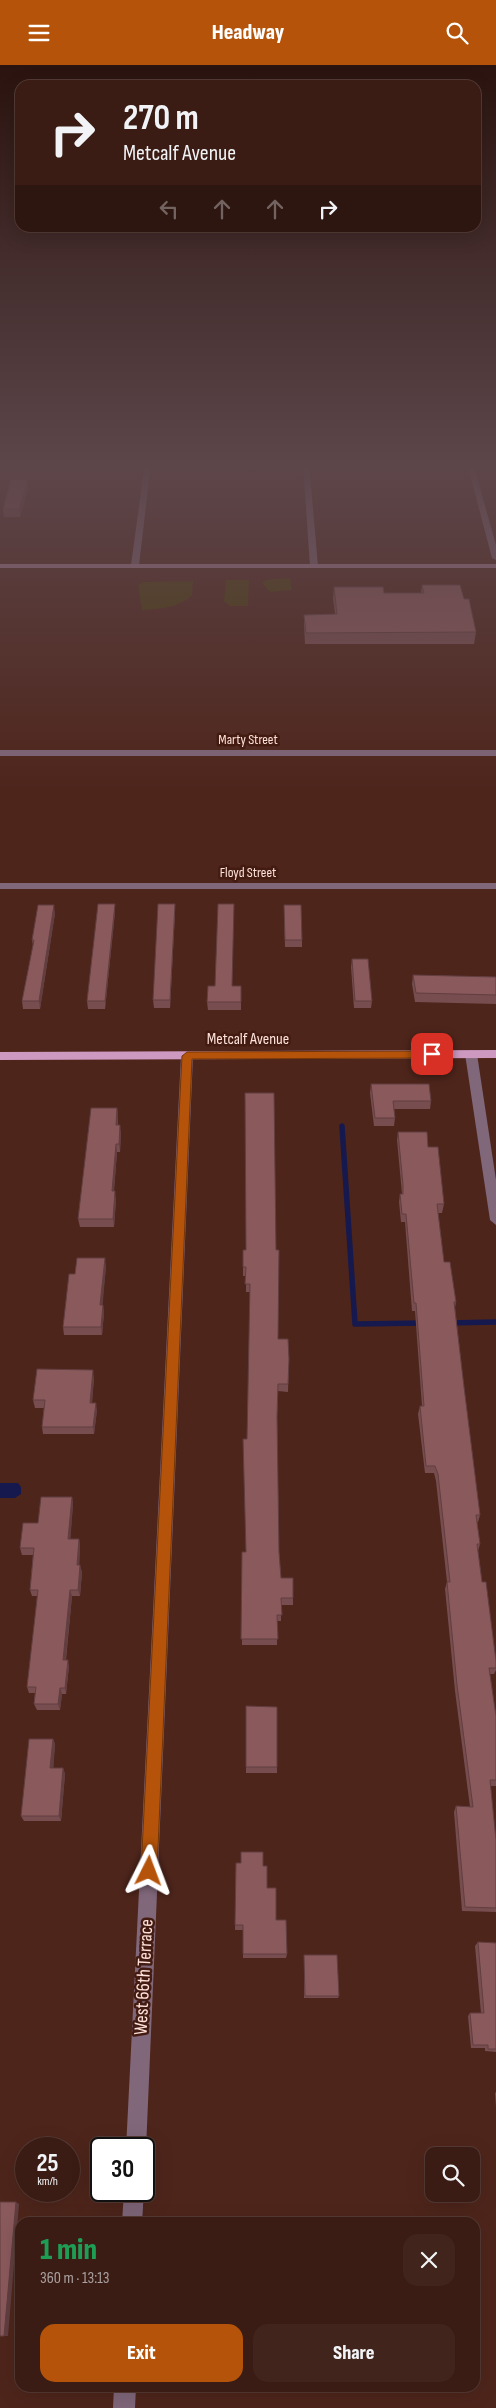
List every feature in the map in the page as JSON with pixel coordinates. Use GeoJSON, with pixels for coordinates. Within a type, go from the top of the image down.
{"type":"FeatureCollection","features":[{"type":"Feature","properties":{"kind":"main road","name":"Metcalf Avenue"},"geometry":{"type":"LineString","coordinates":[[0,1056],[496,1054]]}},
{"type":"Feature","properties":{"kind":"street","name":"Marty Street"},"geometry":{"type":"LineString","coordinates":[[0,753],[496,753]]}},
{"type":"Feature","properties":{"kind":"street","name":"Floyd Street"},"geometry":{"type":"LineString","coordinates":[[0,886],[496,886]]}},
{"type":"Feature","properties":{"kind":"street"},"geometry":{"type":"LineString","coordinates":[[471,1054],[496,1220]]}},
{"type":"Feature","properties":{"kind":"street","name":"West 66th Terrace"},"geometry":{"type":"LineString","coordinates":[[137,2137],[187,1056]]}},
{"type":"Feature","properties":{"kind":"street"},"geometry":{"type":"LineString","coordinates":[[132,2217],[133,2202]]}},
{"type":"Feature","properties":{"kind":"street"},"geometry":{"type":"LineString","coordinates":[[124,2408],[125,2392]]}},
{"type":"Feature","properties":{"kind":"shaded area"},"geometry":{"type":"Polygon","coordinates":[[[290,578],[292,590],[270,592],[262,583],[266,580],[290,578]]]}},
{"type":"Feature","properties":{"kind":"shaded area"},"geometry":{"type":"Polygon","coordinates":[[[226,580],[249,580],[248,606],[230,606],[224,601],[226,580]]]}},
{"type":"Feature","properties":{"kind":"shaded area"},"geometry":{"type":"Polygon","coordinates":[[[193,581],[192,595],[181,603],[162,608],[142,610],[138,585],[143,582],[193,581]]]}},
{"type":"Feature","properties":{"kind":"shaded area"},"geometry":{"type":"Polygon","coordinates":[[[0,1483],[18,1483],[21,1487],[21,1494],[15,1498],[0,1498],[0,1483]]]}},
{"type":"Feature","properties":{"kind":"building"},"geometry":{"type":"Polygon","coordinates":[[[422,585],[460,585],[464,599],[469,599],[476,632],[306,633],[304,615],[337,614],[334,587],[383,587],[384,593],[424,593],[422,585]]]}},
{"type":"Feature","properties":{"kind":"building"},"geometry":{"type":"Polygon","coordinates":[[[98,904],[115,904],[105,1001],[87,1001],[98,904]]]}},
{"type":"Feature","properties":{"kind":"building"},"geometry":{"type":"Polygon","coordinates":[[[158,904],[175,904],[170,1000],[153,1000],[158,904]]]}},
{"type":"Feature","properties":{"kind":"building"},"geometry":{"type":"Polygon","coordinates":[[[218,904],[234,904],[232,986],[241,986],[241,1002],[207,1002],[208,986],[215,986],[218,904]]]}},
{"type":"Feature","properties":{"kind":"building"},"geometry":{"type":"Polygon","coordinates":[[[38,905],[54,905],[39,1001],[22,1001],[34,940],[32,940],[38,905]]]}},
{"type":"Feature","properties":{"kind":"building"},"geometry":{"type":"Polygon","coordinates":[[[284,905],[301,905],[302,940],[285,940],[284,905]]]}},
{"type":"Feature","properties":{"kind":"building"},"geometry":{"type":"Polygon","coordinates":[[[352,959],[368,959],[372,1001],[355,1001],[352,959]]]}},
{"type":"Feature","properties":{"kind":"building"},"geometry":{"type":"Polygon","coordinates":[[[413,975],[496,977],[496,995],[416,993],[413,975]]]}},
{"type":"Feature","properties":{"kind":"building"},"geometry":{"type":"Polygon","coordinates":[[[371,1084],[429,1084],[431,1101],[393,1101],[395,1118],[375,1118],[371,1084]]]}},
{"type":"Feature","properties":{"kind":"building"},"geometry":{"type":"Polygon","coordinates":[[[245,1093],[274,1093],[276,1250],[279,1250],[278,1339],[288,1339],[289,1359],[288,1384],[278,1384],[279,1552],[281,1578],[293,1578],[293,1598],[281,1598],[282,1615],[277,1615],[278,1639],[241,1639],[242,1552],[246,1552],[243,1439],[247,1439],[250,1284],[245,1284],[246,1267],[243,1267],[243,1250],[246,1250],[245,1093]]]}},
{"type":"Feature","properties":{"kind":"building"},"geometry":{"type":"Polygon","coordinates":[[[91,1108],[117,1108],[116,1125],[120,1125],[119,1144],[116,1144],[112,1191],[115,1191],[113,1219],[78,1219],[91,1108]]]}},
{"type":"Feature","properties":{"kind":"building"},"geometry":{"type":"Polygon","coordinates":[[[398,1132],[427,1132],[428,1147],[438,1147],[444,1204],[437,1204],[444,1262],[450,1262],[456,1302],[454,1302],[480,1515],[476,1515],[480,1544],[477,1544],[482,1582],[486,1582],[496,1661],[496,1668],[489,1668],[496,1716],[496,1780],[490,1780],[496,1840],[496,1908],[465,1907],[456,1806],[473,1807],[457,1685],[447,1582],[450,1582],[438,1474],[435,1466],[426,1466],[420,1406],[424,1406],[416,1303],[414,1303],[406,1214],[402,1214],[400,1194],[403,1194],[403,1185],[398,1132]]]}},
{"type":"Feature","properties":{"kind":"building"},"geometry":{"type":"Polygon","coordinates":[[[77,1258],[105,1258],[100,1305],[103,1305],[101,1327],[63,1327],[69,1274],[75,1274],[77,1258]]]}},
{"type":"Feature","properties":{"kind":"building"},"geometry":{"type":"Polygon","coordinates":[[[37,1369],[93,1370],[90,1403],[96,1403],[93,1427],[42,1427],[45,1400],[33,1400],[37,1369]]]}},
{"type":"Feature","properties":{"kind":"building"},"geometry":{"type":"Polygon","coordinates":[[[41,1497],[72,1497],[68,1539],[79,1539],[77,1565],[80,1565],[78,1590],[70,1590],[63,1660],[68,1660],[65,1688],[60,1688],[58,1704],[34,1704],[36,1687],[27,1687],[38,1590],[30,1590],[34,1548],[20,1548],[23,1523],[38,1523],[41,1497]]]}},
{"type":"Feature","properties":{"kind":"building"},"geometry":{"type":"Polygon","coordinates":[[[246,1706],[277,1707],[277,1767],[246,1767],[246,1706]]]}},
{"type":"Feature","properties":{"kind":"building"},"geometry":{"type":"Polygon","coordinates":[[[29,1739],[53,1739],[50,1768],[63,1768],[59,1816],[21,1816],[29,1739]]]}},
{"type":"Feature","properties":{"kind":"building"},"geometry":{"type":"Polygon","coordinates":[[[241,1852],[263,1852],[263,1866],[267,1866],[267,1888],[276,1888],[276,1920],[286,1920],[287,1954],[243,1954],[243,1925],[235,1925],[236,1863],[241,1863],[241,1852]]]}},
{"type":"Feature","properties":{"kind":"building"},"geometry":{"type":"Polygon","coordinates":[[[478,1942],[496,1943],[496,2049],[488,2049],[488,2045],[473,2045],[470,2013],[484,2013],[478,1942]]]}},
{"type":"Feature","properties":{"kind":"building"},"geometry":{"type":"Polygon","coordinates":[[[304,1955],[337,1955],[339,1996],[305,1996],[304,1955]]]}},
{"type":"Feature","properties":{"kind":"building"},"geometry":{"type":"Polygon","coordinates":[[[0,2202],[16,2202],[4,2336],[0,2336],[0,2202]]]}},
{"type":"Feature","properties":{"kind":"waterway"},"geometry":{"type":"LineString","coordinates":[[342,1126],[355,1324],[423,1323]]}},
{"type":"Feature","properties":{"kind":"waterway"},"geometry":{"type":"LineString","coordinates":[[448,1323],[496,1322]]}},
{"type":"Feature","properties":{"kind":"route"},"geometry":{"type":"LineString","coordinates":[[149,1871],[187,1056],[432,1054]]}}]}
